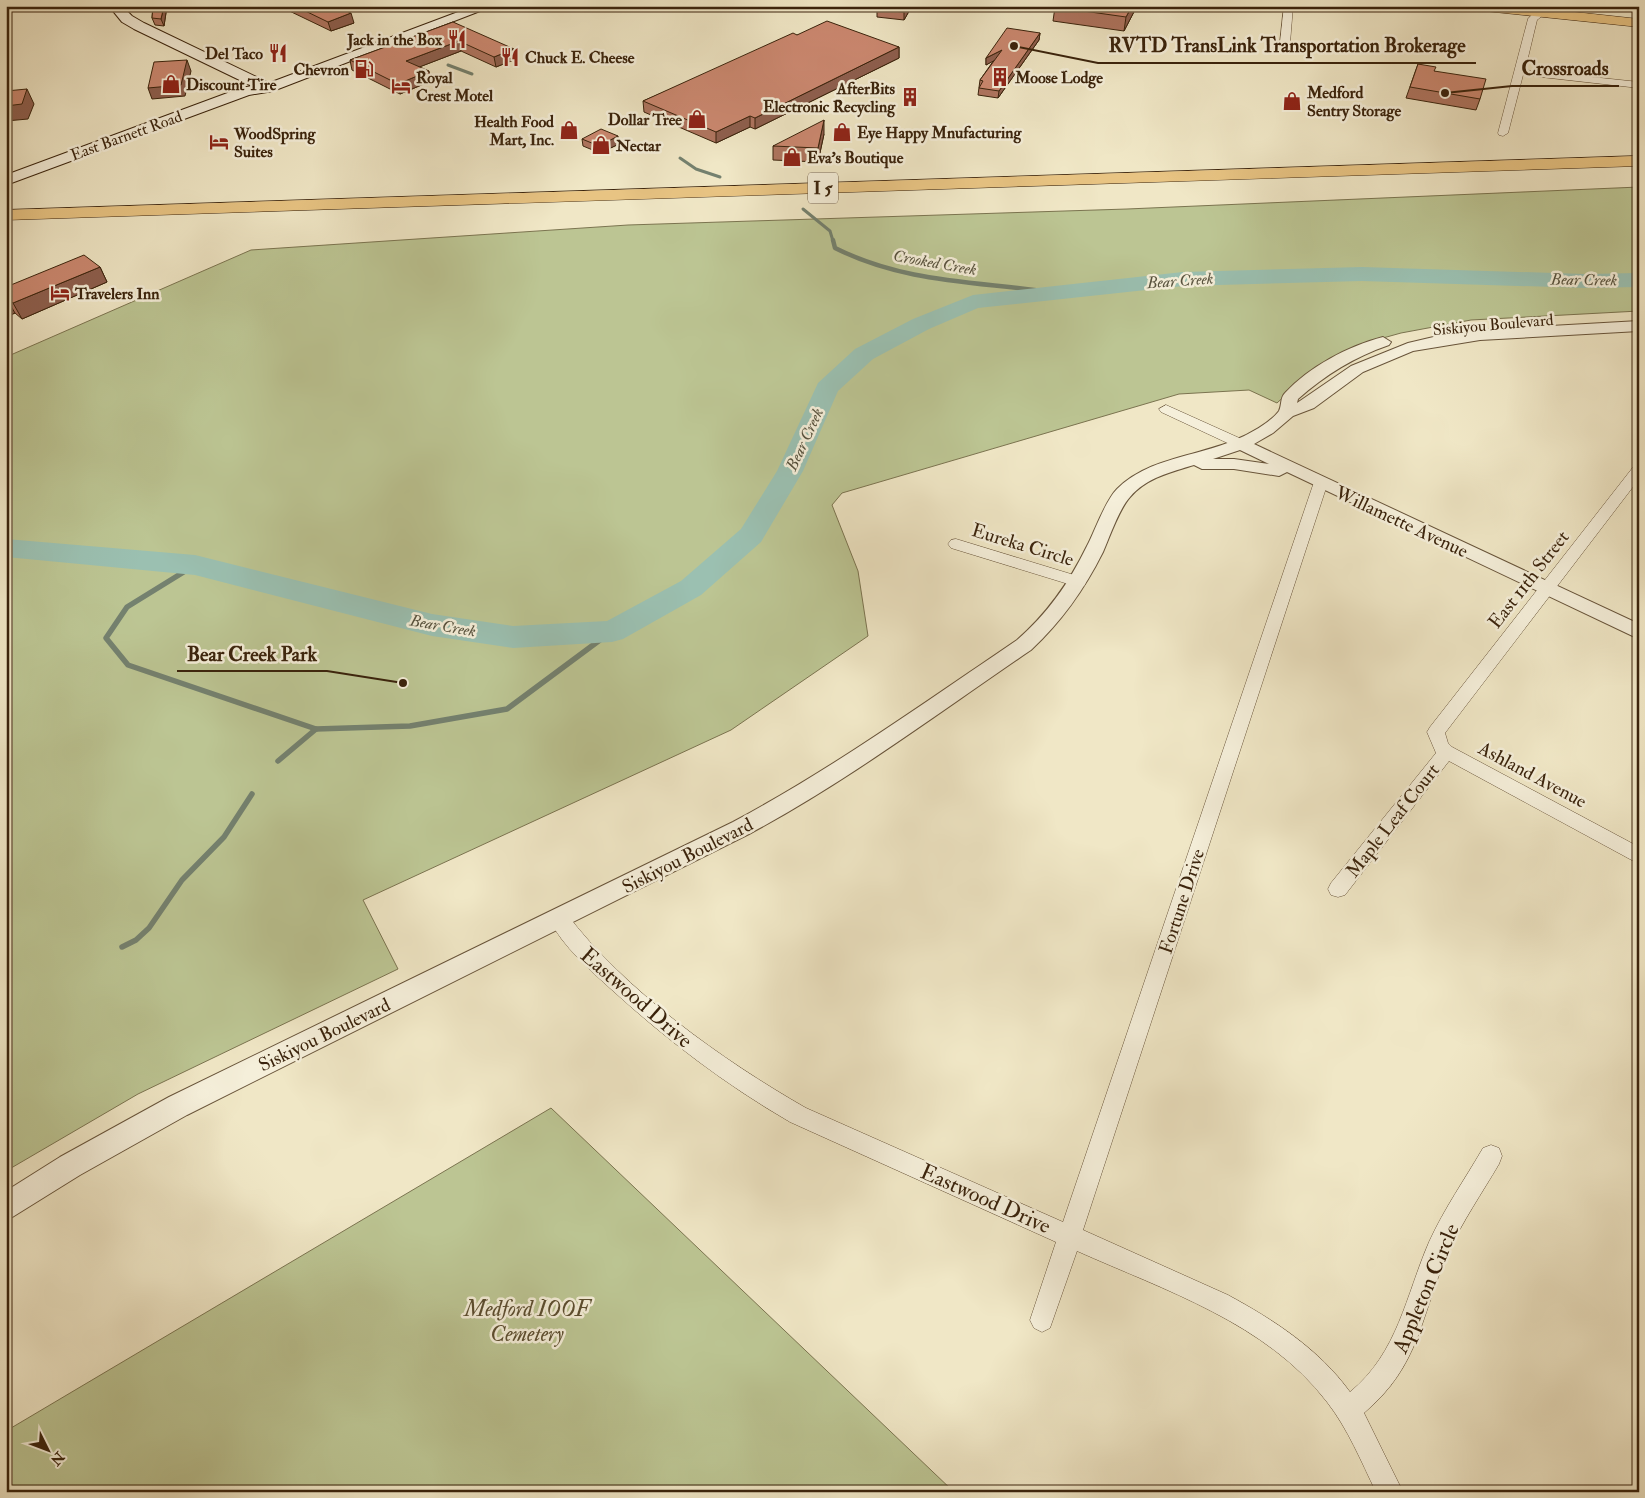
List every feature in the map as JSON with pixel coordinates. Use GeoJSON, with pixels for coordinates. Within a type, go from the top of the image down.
{"type":"FeatureCollection","features":[{"type":"Feature","properties":{"kind":"main road"},"geometry":{"type":"LineString","coordinates":[[115,6],[127,19],[139,26],[265,84]]}},
{"type":"Feature","properties":{"kind":"main road","name":"East Barnett Road"},"geometry":{"type":"LineString","coordinates":[[6,180],[265,84],[465,6]]}},
{"type":"Feature","properties":{"kind":"main road","name":"East Barnett Road"},"geometry":{"type":"LineString","coordinates":[[265,84],[487,6]]}},
{"type":"Feature","properties":{"kind":"main road"},"geometry":{"type":"LineString","coordinates":[[1475,6],[1543,10],[1639,23]]}},
{"type":"Feature","properties":{"kind":"main road"},"geometry":{"type":"LineString","coordinates":[[140,11],[157,22],[183,32],[265,84]]}},
{"type":"Feature","properties":{"kind":"main road","name":"I 5"},"geometry":{"type":"LineString","coordinates":[[6,215],[1639,161]]}},
{"type":"Feature","properties":{"kind":"main road","name":"I 5"},"geometry":{"type":"LineString","coordinates":[[6,224],[1639,169]]}},
{"type":"Feature","properties":{"kind":"street"},"geometry":{"type":"LineString","coordinates":[[1285,43],[1289,6]]}},
{"type":"Feature","properties":{"kind":"street"},"geometry":{"type":"LineString","coordinates":[[1503,133],[1533,20],[1543,10]]}},
{"type":"Feature","properties":{"kind":"street"},"geometry":{"type":"LineString","coordinates":[[1518,72],[1639,85]]}},
{"type":"Feature","properties":{"kind":"street","name":"Siskiyou Boulevard"},"geometry":{"type":"LineString","coordinates":[[1287,412],[1290,397],[1316,375],[1354,354],[1403,336],[1472,323],[1639,314]]}},
{"type":"Feature","properties":{"kind":"street","name":"Siskiyou Boulevard"},"geometry":{"type":"LineString","coordinates":[[6,1207],[70,1166],[170,1110],[741,828],[780,807],[856,759],[1024,645],[1051,620],[1078,582],[1122,494],[1136,481],[1165,467],[1241,444],[1267,429],[1287,412],[1308,405],[1343,378],[1369,363],[1422,344],[1480,335],[1639,326]]}},
{"type":"Feature","properties":{"kind":"street","name":"Willamette Avenue"},"geometry":{"type":"LineString","coordinates":[[1166,409],[1639,632]]}},
{"type":"Feature","properties":{"kind":"street"},"geometry":{"type":"LineString","coordinates":[[1165,467],[1234,464],[1314,479]]}},
{"type":"Feature","properties":{"kind":"street","name":"East 11th Street"},"geometry":{"type":"LineString","coordinates":[[1446,752],[1440,746],[1436,732],[1639,469]]}},
{"type":"Feature","properties":{"kind":"street","name":"Fortune Drive"},"geometry":{"type":"LineString","coordinates":[[1042,1320],[1314,479]]}},
{"type":"Feature","properties":{"kind":"street","name":"Eureka Circle"},"geometry":{"type":"LineString","coordinates":[[956,544],[1078,582]]}},
{"type":"Feature","properties":{"kind":"street","name":"Ashland Avenue"},"geometry":{"type":"LineString","coordinates":[[1446,752],[1639,856]]}},
{"type":"Feature","properties":{"kind":"street","name":"Maple Leaf Court"},"geometry":{"type":"LineString","coordinates":[[1338,889],[1446,752]]}},
{"type":"Feature","properties":{"kind":"street","name":"Eastwood Drive"},"geometry":{"type":"LineString","coordinates":[[558,919],[576,943],[599,968],[706,1057],[755,1091],[798,1115],[1070,1235],[1220,1303],[1247,1318],[1298,1354],[1319,1374],[1348,1410],[1390,1492]]}},
{"type":"Feature","properties":{"kind":"street","name":"Appleton Circle"},"geometry":{"type":"LineString","coordinates":[[1348,1410],[1378,1384],[1393,1363],[1417,1312],[1428,1274],[1439,1247],[1491,1156]]}},
{"type":"Feature","properties":{"kind":"green space"},"geometry":{"type":"Polygon","coordinates":[[[1639,187],[1639,311],[1471,320],[1401,333],[1383,338],[1302,380],[1277,403],[1249,390],[1179,394],[842,493],[832,505],[858,571],[868,636],[731,730],[363,900],[398,969],[138,1094],[6,1171],[6,357],[251,250],[628,225],[1127,209],[1639,187]]]}},
{"type":"Feature","properties":{"kind":"green space","name":"Medford IOOF Cemetery"},"geometry":{"type":"Polygon","coordinates":[[[551,1108],[954,1492],[6,1492],[6,1431],[551,1108]]]}},
{"type":"Feature","properties":{"kind":"building"},"geometry":{"type":"Polygon","coordinates":[[[153,6],[164,6],[161,19],[152,18],[153,6]]]}},
{"type":"Feature","properties":{"kind":"building"},"geometry":{"type":"Polygon","coordinates":[[[295,6],[335,6],[351,13],[328,22],[295,6]]]}},
{"type":"Feature","properties":{"kind":"building"},"geometry":{"type":"Polygon","coordinates":[[[879,6],[908,6],[904,12],[877,10],[879,6]]]}},
{"type":"Feature","properties":{"kind":"building"},"geometry":{"type":"Polygon","coordinates":[[[1056,6],[1132,6],[1126,17],[1056,6]]]}},
{"type":"Feature","properties":{"kind":"building"},"geometry":{"type":"Polygon","coordinates":[[[827,21],[899,47],[755,118],[750,116],[716,132],[643,101],[793,33],[797,35],[827,21]]]}},
{"type":"Feature","properties":{"kind":"building"},"geometry":{"type":"Polygon","coordinates":[[[453,22],[514,49],[494,57],[459,41],[406,61],[429,71],[398,84],[350,60],[453,22]]]}},
{"type":"Feature","properties":{"kind":"building"},"geometry":{"type":"Polygon","coordinates":[[[1007,28],[1040,33],[999,91],[979,88],[983,81],[980,80],[1002,50],[986,58],[1007,28]]]}},
{"type":"Feature","properties":{"kind":"building"},"geometry":{"type":"Polygon","coordinates":[[[187,60],[181,85],[148,88],[154,62],[187,60]]]}},
{"type":"Feature","properties":{"kind":"building"},"geometry":{"type":"Polygon","coordinates":[[[1418,64],[1436,67],[1434,71],[1486,79],[1480,99],[1410,87],[1418,64]]]}},
{"type":"Feature","properties":{"kind":"building"},"geometry":{"type":"Polygon","coordinates":[[[27,89],[22,104],[6,106],[6,91],[27,89]]]}},
{"type":"Feature","properties":{"kind":"building"},"geometry":{"type":"Polygon","coordinates":[[[824,120],[818,148],[773,146],[824,120]]]}},
{"type":"Feature","properties":{"kind":"building"},"geometry":{"type":"Polygon","coordinates":[[[601,129],[618,136],[599,146],[582,139],[601,129]]]}},
{"type":"Feature","properties":{"kind":"building"},"geometry":{"type":"Polygon","coordinates":[[[84,255],[100,267],[13,303],[6,298],[6,287],[84,255]]]}},
{"type":"Feature","properties":{"kind":"waterway","name":"Crooked Creek"},"geometry":{"type":"LineString","coordinates":[[448,65],[472,74]]}},
{"type":"Feature","properties":{"kind":"waterway","name":"Crooked Creek"},"geometry":{"type":"LineString","coordinates":[[680,158],[696,169],[720,177]]}},
{"type":"Feature","properties":{"kind":"waterway","name":"Crooked Creek"},"geometry":{"type":"LineString","coordinates":[[803,209],[830,231],[833,241]]}},
{"type":"Feature","properties":{"kind":"waterway","name":"Crooked Creek"},"geometry":{"type":"LineString","coordinates":[[833,240],[835,248],[889,269],[943,280],[1056,293]]}},
{"type":"Feature","properties":{"kind":"waterway","name":"Bear Creek"},"geometry":{"type":"LineString","coordinates":[[6,548],[195,565],[432,625],[513,637],[612,631],[691,588],[751,535],[790,471],[827,388],[864,354],[921,324],[973,302],[1183,279],[1362,274],[1585,281],[1639,280]]}},
{"type":"Feature","properties":{"kind":"waterway"},"geometry":{"type":"LineString","coordinates":[[195,565],[127,607],[106,638],[128,665],[316,729]]}},
{"type":"Feature","properties":{"kind":"waterway"},"geometry":{"type":"LineString","coordinates":[[316,729],[410,726],[507,709],[612,631]]}},
{"type":"Feature","properties":{"kind":"waterway"},"geometry":{"type":"LineString","coordinates":[[278,761],[316,729]]}},
{"type":"Feature","properties":{"kind":"waterway"},"geometry":{"type":"LineString","coordinates":[[122,947],[136,940],[149,928],[182,880],[224,837],[252,794]]}},
{"type":"Feature","properties":{"kind":"place","name":"Jack in the Box"},"geometry":{"type":"Point","coordinates":[457,39]}},
{"type":"Feature","properties":{"kind":"place","name":"RVTD TransLink Transportation Brokerage"},"geometry":{"type":"Point","coordinates":[1014,46]}},
{"type":"Feature","properties":{"kind":"place","name":"Del Taco"},"geometry":{"type":"Point","coordinates":[278,53]}},
{"type":"Feature","properties":{"kind":"place","name":"Chuck E. Cheese"},"geometry":{"type":"Point","coordinates":[510,57]}},
{"type":"Feature","properties":{"kind":"place","name":"Chevron"},"geometry":{"type":"Point","coordinates":[364,69]}},
{"type":"Feature","properties":{"kind":"place","name":"Moose Lodge"},"geometry":{"type":"Point","coordinates":[1000,77]}},
{"type":"Feature","properties":{"kind":"place","name":"Discount Tire"},"geometry":{"type":"Point","coordinates":[171,84]}},
{"type":"Feature","properties":{"kind":"place","name":"Royal Crest Motel"},"geometry":{"type":"Point","coordinates":[401,86]}},
{"type":"Feature","properties":{"kind":"place","name":"Crossroads"},"geometry":{"type":"Point","coordinates":[1445,93]}},
{"type":"Feature","properties":{"kind":"place","name":"AfterBits Electronic Recycling"},"geometry":{"type":"Point","coordinates":[910,97]}},
{"type":"Feature","properties":{"kind":"place","name":"Medford Sentry Storage"},"geometry":{"type":"Point","coordinates":[1292,101]}},
{"type":"Feature","properties":{"kind":"place","name":"Dollar Tree"},"geometry":{"type":"Point","coordinates":[697,119]}},
{"type":"Feature","properties":{"kind":"place","name":"Health Food Mart, Inc."},"geometry":{"type":"Point","coordinates":[569,130]}},
{"type":"Feature","properties":{"kind":"place","name":"Eye Happy Mnufacturing"},"geometry":{"type":"Point","coordinates":[842,132]}},
{"type":"Feature","properties":{"kind":"place","name":"WoodSpring Suites"},"geometry":{"type":"Point","coordinates":[219,142]}},
{"type":"Feature","properties":{"kind":"place","name":"Nectar"},"geometry":{"type":"Point","coordinates":[601,145]}},
{"type":"Feature","properties":{"kind":"place","name":"Eva's Boutique"},"geometry":{"type":"Point","coordinates":[792,157]}},
{"type":"Feature","properties":{"kind":"place","name":"Travelers Inn"},"geometry":{"type":"Point","coordinates":[60,293]}},
{"type":"Feature","properties":{"kind":"place","name":"Bear Creek Park"},"geometry":{"type":"Point","coordinates":[403,683]}}]}
